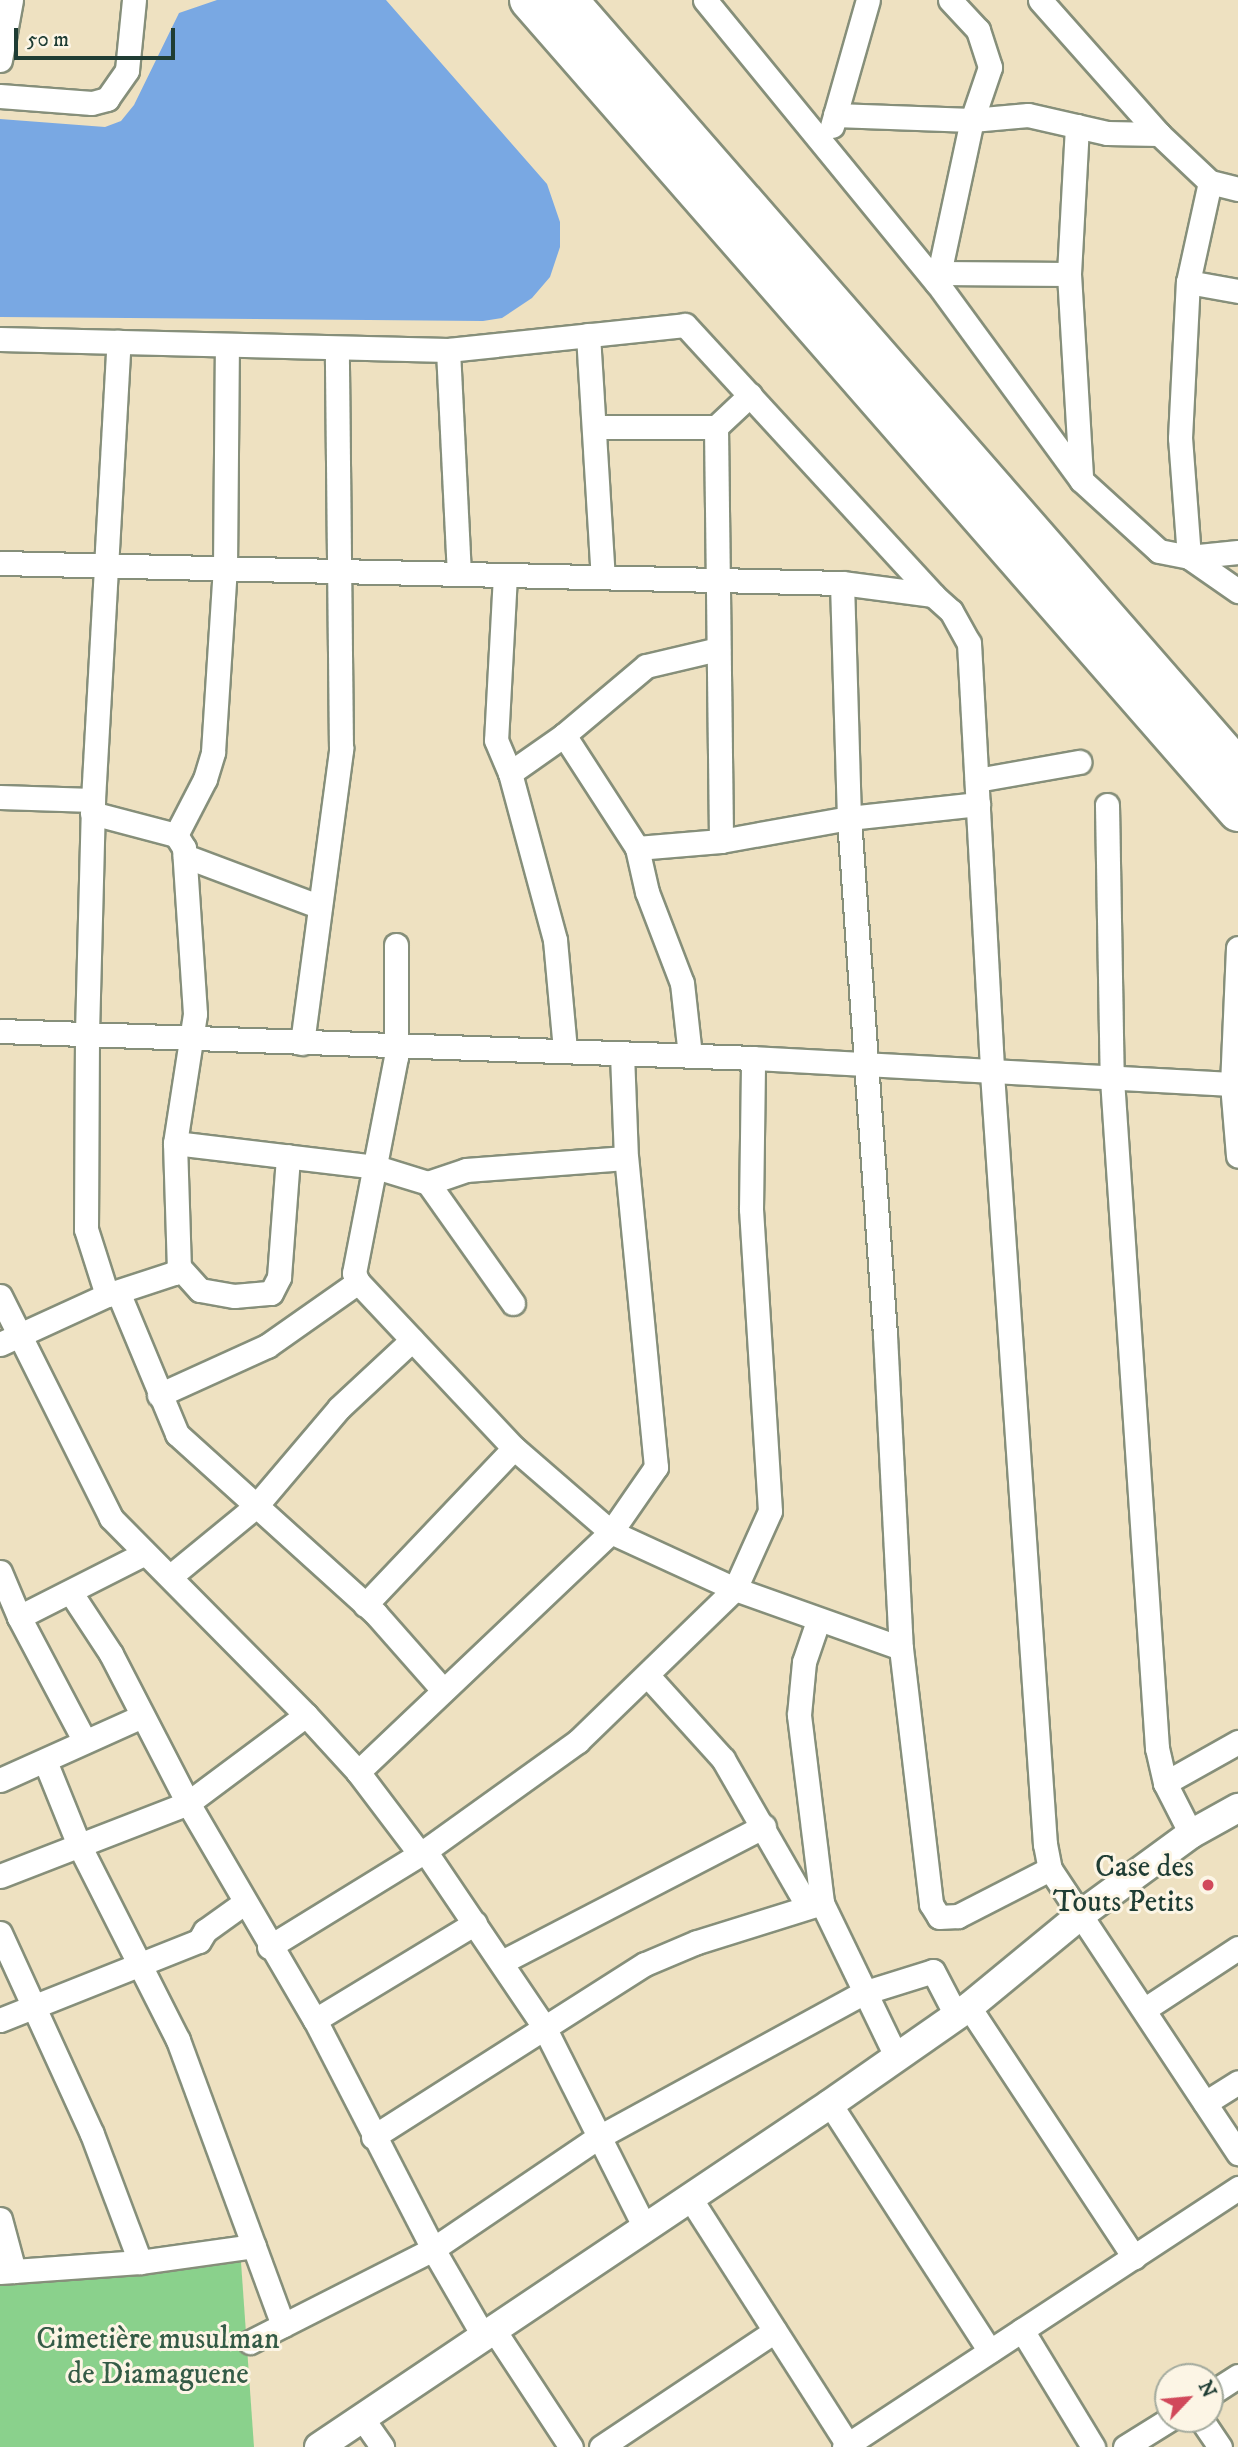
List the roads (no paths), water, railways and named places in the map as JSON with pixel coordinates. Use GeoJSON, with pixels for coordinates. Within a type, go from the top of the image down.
{"type":"FeatureCollection","features":[{"type":"Feature","properties":{"kind":"highway"},"geometry":{"type":"LineString","coordinates":[[529,0],[1238,812]]}},
{"type":"Feature","properties":{"kind":"highway"},"geometry":{"type":"LineString","coordinates":[[568,0],[1238,768]]}},
{"type":"Feature","properties":{"kind":"street"},"geometry":{"type":"LineString","coordinates":[[0,60],[11,0]]}},
{"type":"Feature","properties":{"kind":"street"},"geometry":{"type":"LineString","coordinates":[[0,96],[92,103],[107,99],[127,71],[134,0]]}},
{"type":"Feature","properties":{"kind":"street"},"geometry":{"type":"LineString","coordinates":[[705,0],[938,278],[1081,480],[1158,551],[1189,557],[1238,552]]}},
{"type":"Feature","properties":{"kind":"street"},"geometry":{"type":"LineString","coordinates":[[828,146],[868,0]]}},
{"type":"Feature","properties":{"kind":"street"},"geometry":{"type":"LineString","coordinates":[[938,278],[972,120],[990,67],[988,50],[978,30],[950,0]]}},
{"type":"Feature","properties":{"kind":"street"},"geometry":{"type":"LineString","coordinates":[[1040,0],[1159,134],[1210,182],[1238,189]]}},
{"type":"Feature","properties":{"kind":"street"},"geometry":{"type":"LineString","coordinates":[[835,114],[972,120],[1028,116],[1107,133],[1159,134]]}},
{"type":"Feature","properties":{"kind":"street"},"geometry":{"type":"LineString","coordinates":[[1076,126],[1069,274],[1081,480]]}},
{"type":"Feature","properties":{"kind":"street"},"geometry":{"type":"LineString","coordinates":[[1189,557],[1180,438],[1188,282],[1210,182]]}},
{"type":"Feature","properties":{"kind":"street"},"geometry":{"type":"LineString","coordinates":[[938,278],[1069,274]]}},
{"type":"Feature","properties":{"kind":"street"},"geometry":{"type":"LineString","coordinates":[[1188,282],[1238,291]]}},
{"type":"Feature","properties":{"kind":"street"},"geometry":{"type":"LineString","coordinates":[[0,339],[448,351],[685,325],[933,595],[951,611],[969,643],[992,1073],[1051,1869],[1083,1913],[1238,2153]]}},
{"type":"Feature","properties":{"kind":"street"},"geometry":{"type":"LineString","coordinates":[[588,335],[603,577]]}},
{"type":"Feature","properties":{"kind":"street"},"geometry":{"type":"LineString","coordinates":[[119,342],[92,807],[86,1229],[177,1434],[365,1605],[443,1690]]}},
{"type":"Feature","properties":{"kind":"street"},"geometry":{"type":"LineString","coordinates":[[9,1340],[113,1294],[174,1273],[178,1267],[175,1143],[195,1014],[181,846],[213,752],[225,568],[227,345]]}},
{"type":"Feature","properties":{"kind":"street"},"geometry":{"type":"LineString","coordinates":[[302,1043],[318,906],[341,749],[337,348]]}},
{"type":"Feature","properties":{"kind":"street"},"geometry":{"type":"LineString","coordinates":[[448,351],[459,574]]}},
{"type":"Feature","properties":{"kind":"street"},"geometry":{"type":"LineString","coordinates":[[594,427],[716,427],[750,395]]}},
{"type":"Feature","properties":{"kind":"street"},"geometry":{"type":"LineString","coordinates":[[716,427],[720,841]]}},
{"type":"Feature","properties":{"kind":"street"},"geometry":{"type":"LineString","coordinates":[[1189,557],[1238,591]]}},
{"type":"Feature","properties":{"kind":"street"},"geometry":{"type":"LineString","coordinates":[[0,563],[842,583],[933,595]]}},
{"type":"Feature","properties":{"kind":"street"},"geometry":{"type":"LineString","coordinates":[[505,575],[495,705],[496,740],[510,773],[555,940],[565,1050]]}},
{"type":"Feature","properties":{"kind":"street"},"geometry":{"type":"LineString","coordinates":[[842,583],[849,818],[901,1648],[931,1904],[936,1913],[946,1919],[958,1916],[1051,1869]]}},
{"type":"Feature","properties":{"kind":"street"},"geometry":{"type":"LineString","coordinates":[[510,773],[564,735],[646,666],[718,649]]}},
{"type":"Feature","properties":{"kind":"street"},"geometry":{"type":"LineString","coordinates":[[564,735],[637,848],[647,892],[682,983],[690,1056]]}},
{"type":"Feature","properties":{"kind":"street"},"geometry":{"type":"LineString","coordinates":[[977,780],[1079,762]]}},
{"type":"Feature","properties":{"kind":"street"},"geometry":{"type":"LineString","coordinates":[[0,797],[92,807],[318,906]]}},
{"type":"Feature","properties":{"kind":"street"},"geometry":{"type":"LineString","coordinates":[[637,848],[720,841],[849,818],[978,804]]}},
{"type":"Feature","properties":{"kind":"street"},"geometry":{"type":"LineString","coordinates":[[1107,804],[1112,1079],[1157,1748],[1165,1783],[1191,1834]]}},
{"type":"Feature","properties":{"kind":"street"},"geometry":{"type":"LineString","coordinates":[[397,945],[393,1047],[396,1057],[354,1273],[358,1282],[514,1448],[611,1532],[735,1589],[818,1621],[901,1648]]}},
{"type":"Feature","properties":{"kind":"street"},"geometry":{"type":"LineString","coordinates":[[1238,948],[1235,1084],[1238,1156]]}},
{"type":"Feature","properties":{"kind":"street"},"geometry":{"type":"LineString","coordinates":[[0,1031],[753,1058],[992,1073],[1235,1084]]}},
{"type":"Feature","properties":{"kind":"street"},"geometry":{"type":"LineString","coordinates":[[358,1772],[611,1532],[656,1466],[626,1158],[622,1054]]}},
{"type":"Feature","properties":{"kind":"street"},"geometry":{"type":"LineString","coordinates":[[269,1947],[423,1852],[578,1741],[735,1589],[770,1511],[751,1209],[753,1058]]}},
{"type":"Feature","properties":{"kind":"street"},"geometry":{"type":"LineString","coordinates":[[175,1143],[376,1167],[428,1183],[466,1170],[626,1158]]}},
{"type":"Feature","properties":{"kind":"street"},"geometry":{"type":"LineString","coordinates":[[178,1267],[200,1290],[234,1296],[271,1293],[279,1277],[288,1156]]}},
{"type":"Feature","properties":{"kind":"street"},"geometry":{"type":"LineString","coordinates":[[428,1183],[513,1303]]}},
{"type":"Feature","properties":{"kind":"street"},"geometry":{"type":"LineString","coordinates":[[159,1395],[250,1355],[358,1282]]}},
{"type":"Feature","properties":{"kind":"street"},"geometry":{"type":"LineString","coordinates":[[0,1296],[9,1340],[111,1518],[145,1553],[172,1575],[306,1715],[358,1772],[423,1852],[475,1923],[543,2025],[597,2138],[646,2228]]}},
{"type":"Feature","properties":{"kind":"street"},"geometry":{"type":"LineString","coordinates":[[172,1575],[256,1506],[339,1408],[412,1340]]}},
{"type":"Feature","properties":{"kind":"street"},"geometry":{"type":"LineString","coordinates":[[365,1605],[514,1448]]}},
{"type":"Feature","properties":{"kind":"street"},"geometry":{"type":"LineString","coordinates":[[10,1608],[71,1593],[145,1553]]}},
{"type":"Feature","properties":{"kind":"street"},"geometry":{"type":"LineString","coordinates":[[0,1572],[10,1608],[84,1740]]}},
{"type":"Feature","properties":{"kind":"street"},"geometry":{"type":"LineString","coordinates":[[71,1593],[111,1654],[140,1717],[269,1947],[315,2020],[433,2249],[571,2447]]}},
{"type":"Feature","properties":{"kind":"street"},"geometry":{"type":"LineString","coordinates":[[814,1904],[799,1715],[804,1662],[818,1621]]}},
{"type":"Feature","properties":{"kind":"street"},"geometry":{"type":"LineString","coordinates":[[648,1676],[723,1759],[814,1904],[896,2056]]}},
{"type":"Feature","properties":{"kind":"street"},"geometry":{"type":"LineString","coordinates":[[0,1876],[188,1803],[306,1715]]}},
{"type":"Feature","properties":{"kind":"street"},"geometry":{"type":"LineString","coordinates":[[0,1780],[140,1717]]}},
{"type":"Feature","properties":{"kind":"street"},"geometry":{"type":"LineString","coordinates":[[1165,1783],[1238,1742]]}},
{"type":"Feature","properties":{"kind":"street"},"geometry":{"type":"LineString","coordinates":[[45,1761],[79,1845],[178,2040],[283,2325]]}},
{"type":"Feature","properties":{"kind":"street"},"geometry":{"type":"LineString","coordinates":[[319,2447],[830,2104],[962,2011],[1083,1913],[1191,1834],[1238,1808]]}},
{"type":"Feature","properties":{"kind":"street"},"geometry":{"type":"LineString","coordinates":[[502,1962],[764,1826]]}},
{"type":"Feature","properties":{"kind":"street"},"geometry":{"type":"LineString","coordinates":[[0,2020],[142,1967],[199,1941],[205,1931],[244,1903]]}},
{"type":"Feature","properties":{"kind":"street"},"geometry":{"type":"LineString","coordinates":[[373,2137],[543,2025],[645,1964],[814,1904]]}},
{"type":"Feature","properties":{"kind":"street"},"geometry":{"type":"LineString","coordinates":[[315,2020],[475,1923]]}},
{"type":"Feature","properties":{"kind":"street"},"geometry":{"type":"LineString","coordinates":[[0,1933],[92,2134],[141,2262]]}},
{"type":"Feature","properties":{"kind":"street"},"geometry":{"type":"LineString","coordinates":[[1145,2009],[1238,1948]]}},
{"type":"Feature","properties":{"kind":"street"},"geometry":{"type":"LineString","coordinates":[[250,2342],[433,2249],[597,2138],[863,1993],[933,1971],[1134,2257]]}},
{"type":"Feature","properties":{"kind":"street"},"geometry":{"type":"LineString","coordinates":[[1205,2103],[1238,2082]]}},
{"type":"Feature","properties":{"kind":"street"},"geometry":{"type":"LineString","coordinates":[[830,2104],[990,2351]]}},
{"type":"Feature","properties":{"kind":"street"},"geometry":{"type":"LineString","coordinates":[[690,2198],[846,2446],[1238,2188]]}},
{"type":"Feature","properties":{"kind":"street"},"geometry":{"type":"LineString","coordinates":[[0,2219],[7,2271],[141,2262],[254,2246]]}},
{"type":"Feature","properties":{"kind":"street"},"geometry":{"type":"LineString","coordinates":[[1022,2330],[1093,2447]]}},
{"type":"Feature","properties":{"kind":"street"},"geometry":{"type":"LineString","coordinates":[[601,2447],[775,2331]]}},
{"type":"Feature","properties":{"kind":"street"},"geometry":{"type":"LineString","coordinates":[[362,2418],[382,2447]]}},
{"type":"Feature","properties":{"kind":"street"},"geometry":{"type":"LineString","coordinates":[[1125,2447],[1154,2429]]}},
{"type":"Feature","properties":{"kind":"water"},"geometry":{"type":"Polygon","coordinates":[[[217,0],[386,0],[547,184],[560,222],[560,247],[550,277],[532,298],[502,318],[483,321],[0,317],[0,119],[105,127],[121,121],[134,105],[179,13],[217,0]]]}},
{"type":"Feature","properties":{"kind":"place","name":"Case des Touts Petits"},"geometry":{"type":"Point","coordinates":[1208,1885]}},
{"type":"Feature","properties":{"kind":"park label","name":"Cimetière musulman de Diamaguene"},"geometry":{"type":"Point","coordinates":[158,2357]}}]}
